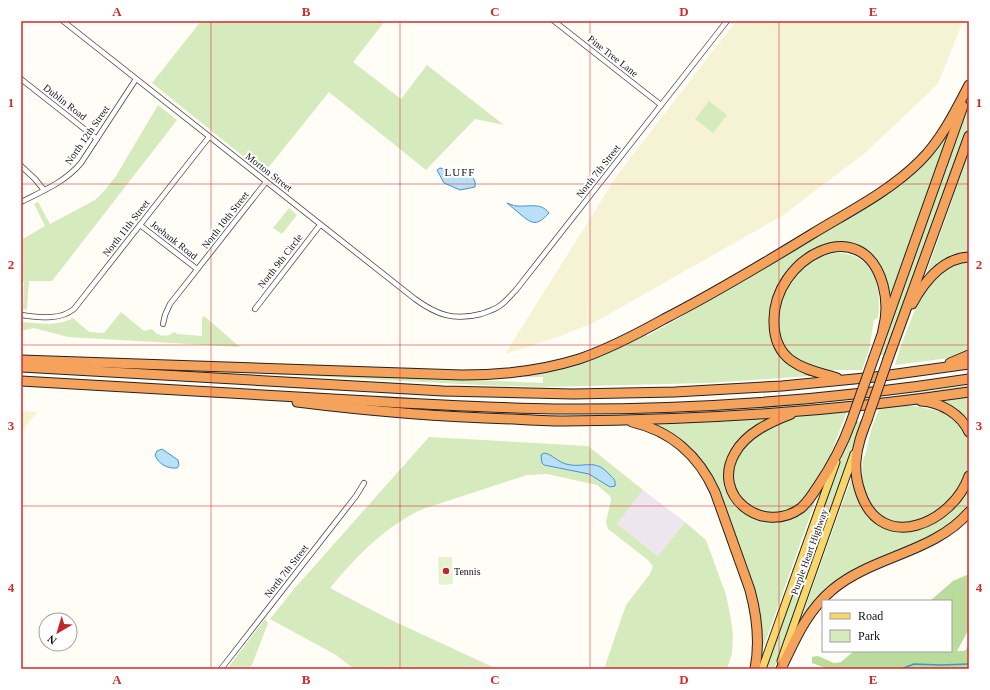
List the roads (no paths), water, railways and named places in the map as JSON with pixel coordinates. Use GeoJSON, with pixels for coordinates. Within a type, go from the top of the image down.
{"type":"FeatureCollection","features":[{"type":"Feature","properties":{"kind":"highway"},"geometry":{"type":"LineString","coordinates":[[21,360],[462,375],[523,372],[562,364],[609,348],[682,310],[748,273],[898,180],[916,165],[932,148],[949,123],[969,85]]}},
{"type":"Feature","properties":{"kind":"highway"},"geometry":{"type":"LineString","coordinates":[[808,410],[770,423],[752,435],[738,449],[731,461],[729,480],[733,493],[739,502],[749,511],[762,517],[780,517],[794,512],[806,503],[842,447],[969,90]]}},
{"type":"Feature","properties":{"kind":"highway"},"geometry":{"type":"LineString","coordinates":[[969,136],[859,442],[856,466],[859,488],[870,512],[875,517],[887,524],[902,527],[910,527],[921,524],[938,516],[952,505],[963,489],[969,476]]}},
{"type":"Feature","properties":{"kind":"highway"},"geometry":{"type":"LineString","coordinates":[[841,379],[801,367],[787,357],[779,346],[774,330],[774,311],[780,290],[791,272],[805,259],[832,247],[846,248],[861,253],[872,262],[881,278],[886,303],[884,330]]}},
{"type":"Feature","properties":{"kind":"highway"},"geometry":{"type":"LineString","coordinates":[[898,332],[914,301],[930,277],[937,270],[952,261],[969,257]]}},
{"type":"Feature","properties":{"kind":"highway"},"geometry":{"type":"LineString","coordinates":[[922,371],[943,366],[969,355]]}},
{"type":"Feature","properties":{"kind":"highway"},"geometry":{"type":"LineString","coordinates":[[21,367],[501,393],[573,394],[675,392],[782,386],[922,371],[969,364]]}},
{"type":"Feature","properties":{"kind":"highway"},"geometry":{"type":"LineString","coordinates":[[21,381],[468,406],[558,409],[688,406],[801,399],[896,389],[969,379]]}},
{"type":"Feature","properties":{"kind":"highway"},"geometry":{"type":"LineString","coordinates":[[205,392],[377,411],[453,417],[563,421],[717,416],[808,410],[903,401],[969,392]]}},
{"type":"Feature","properties":{"kind":"highway"},"geometry":{"type":"LineString","coordinates":[[903,401],[925,401],[946,408],[964,422],[969,432]]}},
{"type":"Feature","properties":{"kind":"highway"},"geometry":{"type":"LineString","coordinates":[[621,420],[649,428],[674,441],[696,459],[710,480],[748,583],[754,604],[757,634],[755,669]]}},
{"type":"Feature","properties":{"kind":"highway"},"geometry":{"type":"LineString","coordinates":[[781,669],[806,620],[814,608],[832,590],[853,576],[936,538],[956,525],[969,512]]}},
{"type":"Feature","properties":{"kind":"main road","name":"Purple Heart Highway"},"geometry":{"type":"LineString","coordinates":[[778,669],[859,442]]}},
{"type":"Feature","properties":{"kind":"main road","name":"Purple Heart Highway"},"geometry":{"type":"LineString","coordinates":[[762,669],[842,447]]}},
{"type":"Feature","properties":{"kind":"street","name":"Morton Street"},"geometry":{"type":"LineString","coordinates":[[63,21],[427,307],[438,313],[449,316],[472,316]]}},
{"type":"Feature","properties":{"kind":"street","name":"Pine Tree Lane"},"geometry":{"type":"LineString","coordinates":[[554,21],[661,105]]}},
{"type":"Feature","properties":{"kind":"street","name":"North 7th Street"},"geometry":{"type":"LineString","coordinates":[[472,316],[488,312],[498,307],[516,290],[727,21]]}},
{"type":"Feature","properties":{"kind":"street","name":"Dublin Road"},"geometry":{"type":"LineString","coordinates":[[21,79],[97,139]]}},
{"type":"Feature","properties":{"kind":"street","name":"North 12th Street"},"geometry":{"type":"LineString","coordinates":[[21,202],[61,181],[74,171],[136,79]]}},
{"type":"Feature","properties":{"kind":"street","name":"North 11th Street"},"geometry":{"type":"LineString","coordinates":[[21,315],[49,317],[64,315],[71,312],[209,137]]}},
{"type":"Feature","properties":{"kind":"street"},"geometry":{"type":"LineString","coordinates":[[21,166],[44,190]]}},
{"type":"Feature","properties":{"kind":"street","name":"North 10th Street"},"geometry":{"type":"LineString","coordinates":[[164,324],[167,309],[266,182]]}},
{"type":"Feature","properties":{"kind":"street","name":"North 9th Circle"},"geometry":{"type":"LineString","coordinates":[[255,309],[320,224]]}},
{"type":"Feature","properties":{"kind":"street","name":"Joehank Road"},"geometry":{"type":"LineString","coordinates":[[140,225],[197,269]]}},
{"type":"Feature","properties":{"kind":"street","name":"North 7th Street"},"geometry":{"type":"LineString","coordinates":[[221,669],[356,496],[364,483]]}},
{"type":"Feature","properties":{"kind":"water"},"geometry":{"type":"Polygon","coordinates":[[[440,168],[453,175],[466,173],[474,178],[475,187],[460,190],[444,183],[437,170],[440,168]]]}},
{"type":"Feature","properties":{"kind":"water"},"geometry":{"type":"Polygon","coordinates":[[[507,203],[516,206],[539,206],[549,213],[538,222],[532,222],[524,218],[507,203]]]}},
{"type":"Feature","properties":{"kind":"water"},"geometry":{"type":"Polygon","coordinates":[[[162,449],[178,460],[179,465],[177,468],[167,467],[158,461],[155,455],[157,451],[162,449]]]}},
{"type":"Feature","properties":{"kind":"water"},"geometry":{"type":"Polygon","coordinates":[[[544,453],[566,464],[599,466],[614,479],[615,486],[610,487],[589,474],[544,465],[542,463],[541,455],[544,453]]]}},
{"type":"Feature","properties":{"kind":"waterway"},"geometry":{"type":"LineString","coordinates":[[901,669],[914,664],[969,664]]}},
{"type":"Feature","properties":{"kind":"place","name":"Tennis"},"geometry":{"type":"Point","coordinates":[446,571]}},
{"type":"Feature","properties":{"kind":"district","name":"LUFF"},"geometry":{"type":"Point","coordinates":[460,172]}}]}
